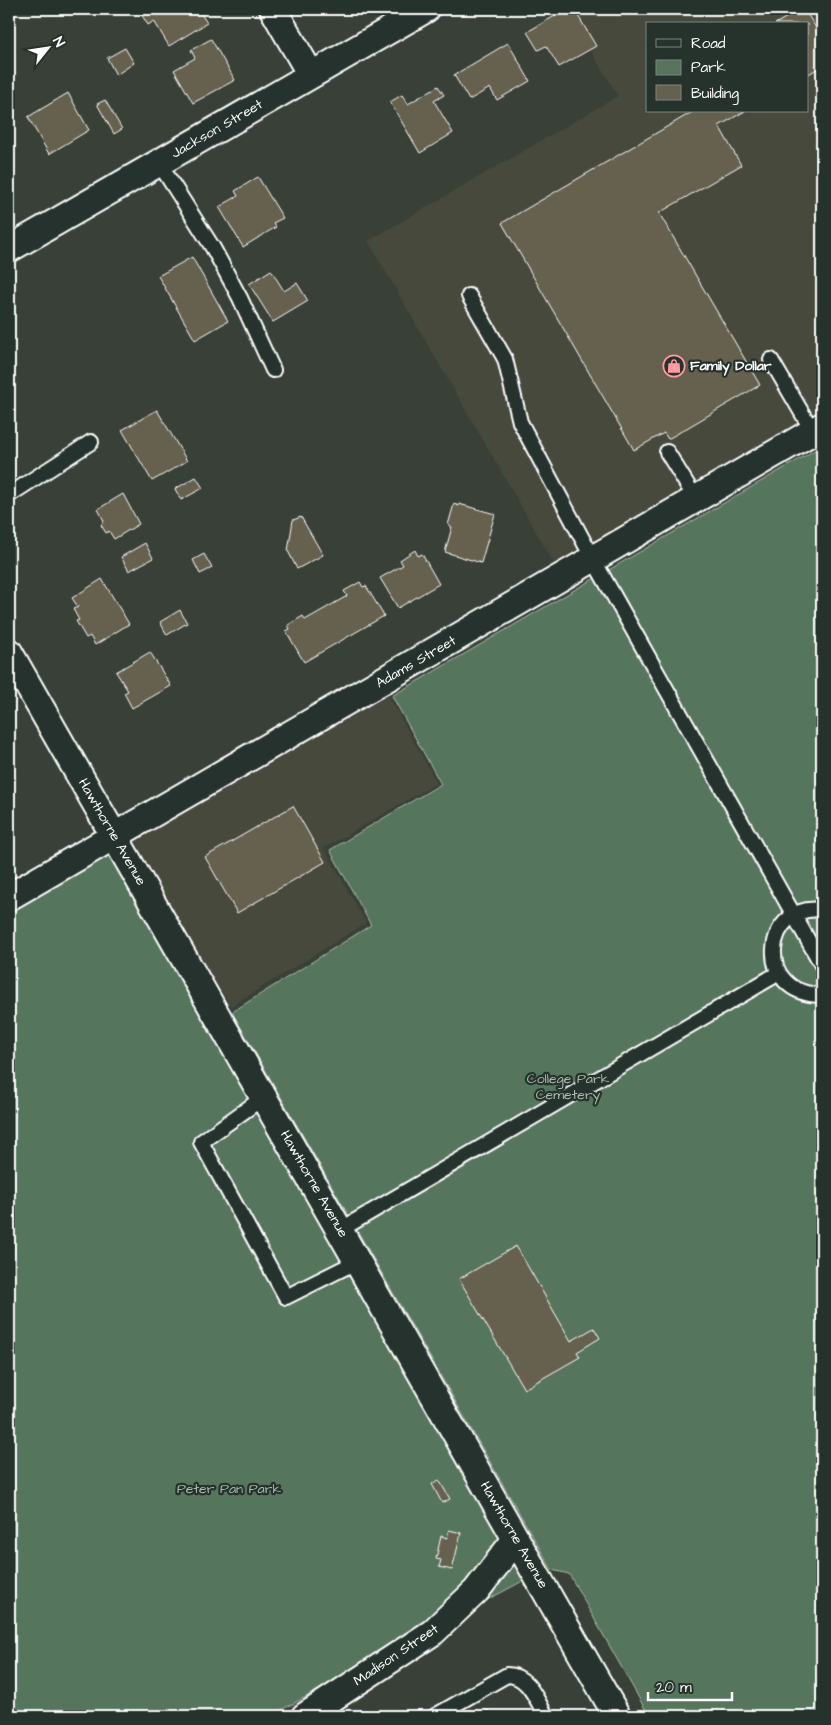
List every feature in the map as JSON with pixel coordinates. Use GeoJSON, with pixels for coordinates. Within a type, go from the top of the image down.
{"type":"FeatureCollection","features":[{"type":"Feature","properties":{"kind":"street"},"geometry":{"type":"LineString","coordinates":[[273,9],[311,75]]}},
{"type":"Feature","properties":{"kind":"street","name":"Jackson Street"},"geometry":{"type":"LineString","coordinates":[[9,249],[426,9]]}},
{"type":"Feature","properties":{"kind":"street","name":"Adams Street"},"geometry":{"type":"LineString","coordinates":[[9,897],[817,429]]}},
{"type":"Feature","properties":{"kind":"street","name":"Hawthorne Avenue"},"geometry":{"type":"LineString","coordinates":[[9,652],[617,1716]]}},
{"type":"Feature","properties":{"kind":"street","name":"Madison Street"},"geometry":{"type":"LineString","coordinates":[[305,1716],[433,1632],[476,1591],[516,1539]]}},
{"type":"Feature","properties":{"kind":"lane"},"geometry":{"type":"LineString","coordinates":[[159,163],[213,248],[240,298],[273,370]]}},
{"type":"Feature","properties":{"kind":"lane"},"geometry":{"type":"LineString","coordinates":[[469,296],[505,359],[520,422],[593,559],[822,965]]}},
{"type":"Feature","properties":{"kind":"lane"},"geometry":{"type":"LineString","coordinates":[[771,360],[817,429]]}},
{"type":"Feature","properties":{"kind":"lane"},"geometry":{"type":"LineString","coordinates":[[9,495],[91,442]]}},
{"type":"Feature","properties":{"kind":"lane"},"geometry":{"type":"LineString","coordinates":[[667,452],[696,499]]}},
{"type":"Feature","properties":{"kind":"lane"},"geometry":{"type":"LineString","coordinates":[[822,910],[806,910],[794,915],[784,924],[777,935],[774,948],[774,961],[779,973],[787,983],[798,991],[810,995],[822,995]]}},
{"type":"Feature","properties":{"kind":"lane"},"geometry":{"type":"LineString","coordinates":[[340,1230],[779,973]]}},
{"type":"Feature","properties":{"kind":"lane"},"geometry":{"type":"LineString","coordinates":[[264,1097],[201,1142],[286,1297],[358,1261]]}},
{"type":"Feature","properties":{"kind":"lane"},"geometry":{"type":"LineString","coordinates":[[435,1716],[507,1675],[516,1675],[524,1680],[546,1716]]}},
{"type":"Feature","properties":{"kind":"shaded area"},"geometry":{"type":"Polygon","coordinates":[[[566,9],[822,9],[822,413],[554,563],[368,241],[618,96],[566,9]]]}},
{"type":"Feature","properties":{"kind":"shaded area"},"geometry":{"type":"Polygon","coordinates":[[[375,672],[437,783],[324,848],[366,923],[231,1006],[113,825],[375,672]]]}},
{"type":"Feature","properties":{"kind":"green space","name":"College Park Cemetery"},"geometry":{"type":"Polygon","coordinates":[[[822,446],[822,1716],[649,1716],[569,1574],[552,1570],[232,1012],[371,925],[330,850],[441,784],[392,696],[822,446]]]}},
{"type":"Feature","properties":{"kind":"green space","name":"Peter Pan Park"},"geometry":{"type":"Polygon","coordinates":[[[113,825],[534,1575],[270,1716],[9,1716],[9,885],[113,825]]]}},
{"type":"Feature","properties":{"kind":"building"},"geometry":{"type":"Polygon","coordinates":[[[138,9],[198,9],[207,23],[169,46],[154,21],[148,25],[138,9]]]}},
{"type":"Feature","properties":{"kind":"building"},"geometry":{"type":"Polygon","coordinates":[[[567,9],[574,9],[596,46],[559,67],[546,46],[538,50],[527,32],[567,9]]]}},
{"type":"Feature","properties":{"kind":"building"},"geometry":{"type":"Polygon","coordinates":[[[804,9],[822,37],[822,66],[808,74],[808,22],[778,22],[804,9]]]}},
{"type":"Feature","properties":{"kind":"building"},"geometry":{"type":"Polygon","coordinates":[[[211,39],[235,80],[193,103],[174,70],[195,58],[191,50],[211,39]]]}},
{"type":"Feature","properties":{"kind":"building"},"geometry":{"type":"Polygon","coordinates":[[[508,43],[530,81],[497,100],[490,88],[469,100],[454,75],[508,43]]]}},
{"type":"Feature","properties":{"kind":"building"},"geometry":{"type":"Polygon","coordinates":[[[125,48],[134,63],[116,75],[107,58],[125,48]]]}},
{"type":"Feature","properties":{"kind":"building"},"geometry":{"type":"Polygon","coordinates":[[[438,86],[444,95],[434,101],[453,133],[420,153],[390,102],[402,95],[408,104],[438,86]]]}},
{"type":"Feature","properties":{"kind":"building"},"geometry":{"type":"Polygon","coordinates":[[[68,93],[89,130],[49,154],[28,117],[68,93]]]}},
{"type":"Feature","properties":{"kind":"building"},"geometry":{"type":"Polygon","coordinates":[[[105,100],[122,129],[114,134],[97,104],[105,100]]]}},
{"type":"Feature","properties":{"kind":"building"},"geometry":{"type":"Polygon","coordinates":[[[692,112],[743,112],[719,126],[741,165],[659,213],[760,385],[668,439],[664,433],[634,450],[502,223],[692,112]]]}},
{"type":"Feature","properties":{"kind":"building"},"geometry":{"type":"Polygon","coordinates":[[[258,177],[283,218],[273,223],[276,227],[243,247],[219,207],[238,196],[235,191],[258,177]]]}},
{"type":"Feature","properties":{"kind":"building"},"geometry":{"type":"Polygon","coordinates":[[[192,257],[228,321],[195,340],[158,276],[192,257]]]}},
{"type":"Feature","properties":{"kind":"building"},"geometry":{"type":"Polygon","coordinates":[[[271,270],[284,291],[297,283],[308,301],[273,322],[249,284],[271,270]]]}},
{"type":"Feature","properties":{"kind":"building"},"geometry":{"type":"Polygon","coordinates":[[[157,410],[187,461],[152,481],[122,430],[157,410]]]}},
{"type":"Feature","properties":{"kind":"building"},"geometry":{"type":"Polygon","coordinates":[[[196,477],[203,488],[181,500],[175,489],[196,477]]]}},
{"type":"Feature","properties":{"kind":"building"},"geometry":{"type":"Polygon","coordinates":[[[123,494],[139,524],[114,539],[109,531],[106,533],[101,525],[104,521],[98,509],[123,494]]]}},
{"type":"Feature","properties":{"kind":"building"},"geometry":{"type":"Polygon","coordinates":[[[454,504],[495,514],[481,563],[445,552],[452,527],[448,525],[454,504]]]}},
{"type":"Feature","properties":{"kind":"building"},"geometry":{"type":"Polygon","coordinates":[[[301,517],[323,555],[297,569],[288,551],[293,520],[301,517]]]}},
{"type":"Feature","properties":{"kind":"building"},"geometry":{"type":"Polygon","coordinates":[[[145,543],[153,558],[129,571],[121,557],[145,543]]]}},
{"type":"Feature","properties":{"kind":"building"},"geometry":{"type":"Polygon","coordinates":[[[415,550],[418,556],[422,554],[439,584],[398,608],[380,578],[403,565],[400,560],[415,550]]]}},
{"type":"Feature","properties":{"kind":"building"},"geometry":{"type":"Polygon","coordinates":[[[204,554],[212,568],[200,574],[193,560],[204,554]]]}},
{"type":"Feature","properties":{"kind":"building"},"geometry":{"type":"Polygon","coordinates":[[[102,579],[129,624],[95,645],[90,636],[86,638],[76,621],[79,620],[73,609],[78,607],[72,598],[102,579]]]}},
{"type":"Feature","properties":{"kind":"building"},"geometry":{"type":"Polygon","coordinates":[[[360,582],[363,587],[366,586],[384,616],[304,662],[286,631],[290,629],[288,625],[303,616],[305,620],[347,596],[344,591],[360,582]]]}},
{"type":"Feature","properties":{"kind":"building"},"geometry":{"type":"Polygon","coordinates":[[[180,610],[187,623],[167,635],[160,622],[180,610]]]}},
{"type":"Feature","properties":{"kind":"building"},"geometry":{"type":"Polygon","coordinates":[[[150,652],[171,686],[132,708],[124,693],[128,691],[116,672],[150,652]]]}},
{"type":"Feature","properties":{"kind":"building"},"geometry":{"type":"Polygon","coordinates":[[[293,806],[325,862],[237,913],[205,857],[293,806]]]}},
{"type":"Feature","properties":{"kind":"building"},"geometry":{"type":"Polygon","coordinates":[[[516,1246],[571,1341],[594,1328],[600,1338],[577,1352],[580,1357],[524,1389],[459,1279],[516,1246]]]}},
{"type":"Feature","properties":{"kind":"building"},"geometry":{"type":"Polygon","coordinates":[[[439,1480],[450,1499],[442,1503],[432,1484],[439,1480]]]}},
{"type":"Feature","properties":{"kind":"building"},"geometry":{"type":"Polygon","coordinates":[[[449,1530],[461,1533],[452,1570],[439,1567],[441,1560],[436,1559],[441,1536],[447,1538],[449,1530]]]}},
{"type":"Feature","properties":{"kind":"building"},"geometry":{"type":"Polygon","coordinates":[[[488,1710],[491,1716],[476,1716],[488,1710]]]}},
{"type":"Feature","properties":{"kind":"place","name":"Family Dollar"},"geometry":{"type":"Point","coordinates":[674,366]}}]}
